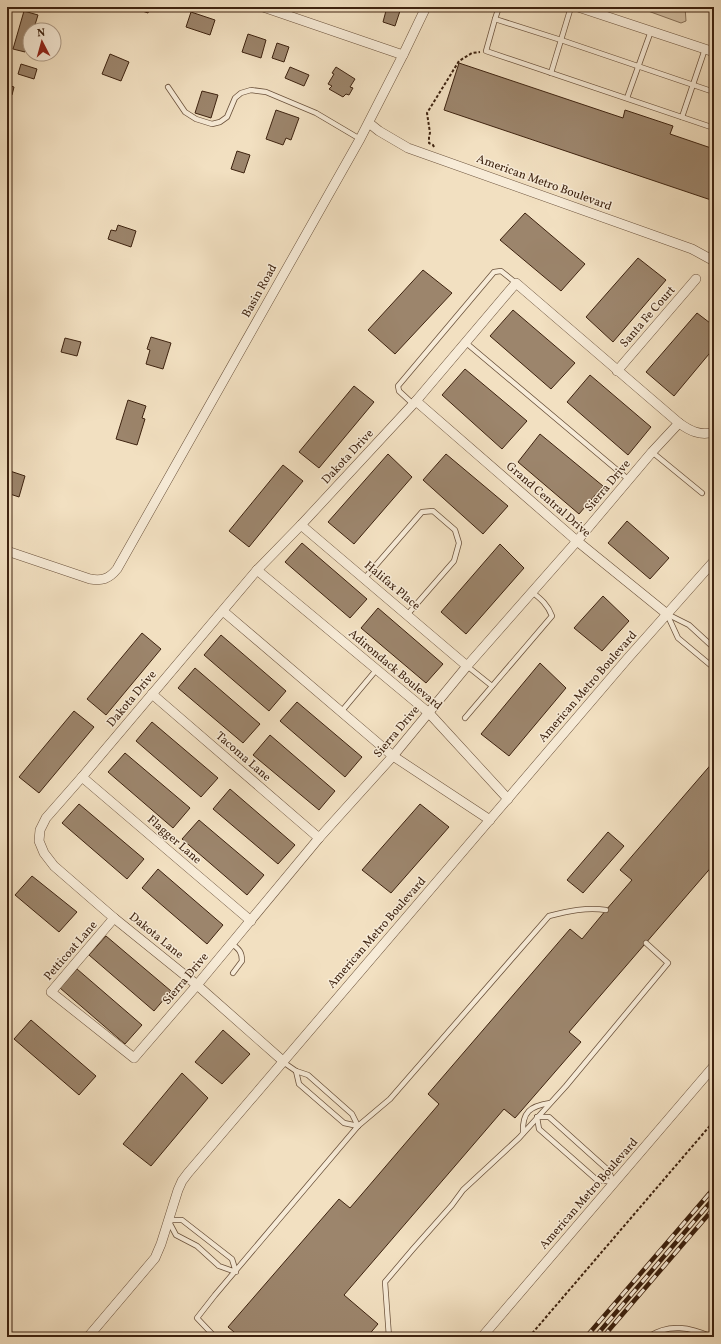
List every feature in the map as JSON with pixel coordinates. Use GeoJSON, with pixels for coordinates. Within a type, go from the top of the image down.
{"type":"FeatureCollection","features":[{"type":"Feature","properties":{"kind":"street"},"geometry":{"type":"LineString","coordinates":[[263,7],[403,55]]}},
{"type":"Feature","properties":{"kind":"street","name":"Basin Road"},"geometry":{"type":"LineString","coordinates":[[7,551],[90,579],[105,579],[112,575],[117,569],[369,123],[426,7]]}},
{"type":"Feature","properties":{"kind":"street"},"geometry":{"type":"LineString","coordinates":[[578,7],[710,50]]}},
{"type":"Feature","properties":{"kind":"street","name":"American Metro Boulevard"},"geometry":{"type":"LineString","coordinates":[[369,123],[379,131],[408,148],[692,249],[714,260]]}},
{"type":"Feature","properties":{"kind":"street","name":"Santa Fe Court"},"geometry":{"type":"LineString","coordinates":[[617,371],[696,279]]}},
{"type":"Feature","properties":{"kind":"street"},"geometry":{"type":"LineString","coordinates":[[516,283],[679,423],[690,431],[700,434],[714,432]]}},
{"type":"Feature","properties":{"kind":"street","name":"Dakota Drive"},"geometry":{"type":"LineString","coordinates":[[40,840],[40,830],[46,818],[257,570],[301,525],[414,402],[516,283]]}},
{"type":"Feature","properties":{"kind":"street","name":"Grand Central Drive"},"geometry":{"type":"LineString","coordinates":[[414,402],[577,542],[667,614]]}},
{"type":"Feature","properties":{"kind":"street","name":"Sierra Drive"},"geometry":{"type":"LineString","coordinates":[[134,1058],[232,944],[319,838],[393,756],[467,666],[577,542],[652,452],[679,423]]}},
{"type":"Feature","properties":{"kind":"street","name":"Halifax Place"},"geometry":{"type":"LineString","coordinates":[[301,525],[467,666]]}},
{"type":"Feature","properties":{"kind":"street","name":"American Metro Boulevard"},"geometry":{"type":"LineString","coordinates":[[88,1337],[155,1258],[161,1244],[176,1194],[182,1181],[283,1061],[714,561]]}},
{"type":"Feature","properties":{"kind":"street","name":"Adirondack Boulevard"},"geometry":{"type":"LineString","coordinates":[[257,570],[429,713],[508,799]]}},
{"type":"Feature","properties":{"kind":"street"},"geometry":{"type":"LineString","coordinates":[[223,611],[393,756],[490,820]]}},
{"type":"Feature","properties":{"kind":"street","name":"Tacoma Lane"},"geometry":{"type":"LineString","coordinates":[[152,694],[319,838]]}},
{"type":"Feature","properties":{"kind":"street","name":"Flagger Lane"},"geometry":{"type":"LineString","coordinates":[[82,777],[251,921]]}},
{"type":"Feature","properties":{"kind":"street","name":"Dakota Lane"},"geometry":{"type":"LineString","coordinates":[[40,840],[44,853],[54,866],[114,918],[197,985],[283,1061]]}},
{"type":"Feature","properties":{"kind":"street","name":"Petticoat Lane"},"geometry":{"type":"LineString","coordinates":[[114,918],[51,992],[134,1058]]}},
{"type":"Feature","properties":{"kind":"street","name":"American Metro Boulevard"},"geometry":{"type":"LineString","coordinates":[[482,1337],[714,1066]]}},
{"type":"Feature","properties":{"kind":"lane"},"geometry":{"type":"LineString","coordinates":[[499,7],[486,51],[714,128]]}},
{"type":"Feature","properties":{"kind":"lane"},"geometry":{"type":"LineString","coordinates":[[551,73],[571,7]]}},
{"type":"Feature","properties":{"kind":"lane"},"geometry":{"type":"LineString","coordinates":[[495,19],[714,92]]}},
{"type":"Feature","properties":{"kind":"lane"},"geometry":{"type":"LineString","coordinates":[[627,98],[650,31]]}},
{"type":"Feature","properties":{"kind":"lane"},"geometry":{"type":"LineString","coordinates":[[682,117],[693,85],[710,50]]}},
{"type":"Feature","properties":{"kind":"lane"},"geometry":{"type":"LineString","coordinates":[[168,87],[185,112],[196,120],[212,124],[220,122],[227,117],[236,98],[241,93],[251,90],[266,92],[316,113],[360,139]]}},
{"type":"Feature","properties":{"kind":"lane"},"geometry":{"type":"LineString","coordinates":[[414,402],[399,391],[398,386],[494,272],[501,271],[516,283]]}},
{"type":"Feature","properties":{"kind":"lane"},"geometry":{"type":"LineString","coordinates":[[465,342],[628,480]]}},
{"type":"Feature","properties":{"kind":"lane"},"geometry":{"type":"LineString","coordinates":[[652,452],[702,493]]}},
{"type":"Feature","properties":{"kind":"lane"},"geometry":{"type":"LineString","coordinates":[[364,578],[422,512],[433,511],[455,530],[459,543],[454,560],[407,615]]}},
{"type":"Feature","properties":{"kind":"lane"},"geometry":{"type":"LineString","coordinates":[[465,718],[552,616],[545,602],[532,592]]}},
{"type":"Feature","properties":{"kind":"lane"},"geometry":{"type":"LineString","coordinates":[[667,614],[689,625],[714,648]]}},
{"type":"Feature","properties":{"kind":"lane"},"geometry":{"type":"LineString","coordinates":[[667,614],[678,638],[714,668]]}},
{"type":"Feature","properties":{"kind":"lane"},"geometry":{"type":"LineString","coordinates":[[467,666],[492,686]]}},
{"type":"Feature","properties":{"kind":"lane"},"geometry":{"type":"LineString","coordinates":[[341,712],[377,669]]}},
{"type":"Feature","properties":{"kind":"lane"},"geometry":{"type":"LineString","coordinates":[[215,1337],[197,1318],[358,1126],[390,1100],[549,916],[568,911],[596,909],[606,910]]}},
{"type":"Feature","properties":{"kind":"lane"},"geometry":{"type":"LineString","coordinates":[[389,1337],[385,1282],[452,1205],[463,1190],[523,1133],[566,1086],[668,963],[646,943]]}},
{"type":"Feature","properties":{"kind":"lane"},"geometry":{"type":"LineString","coordinates":[[232,944],[239,949],[242,954],[242,960],[233,972]]}},
{"type":"Feature","properties":{"kind":"lane"},"geometry":{"type":"LineString","coordinates":[[283,1061],[296,1071],[308,1075],[352,1114],[358,1126]]}},
{"type":"Feature","properties":{"kind":"lane"},"geometry":{"type":"LineString","coordinates":[[296,1071],[299,1084],[344,1123],[358,1126]]}},
{"type":"Feature","properties":{"kind":"lane"},"geometry":{"type":"LineString","coordinates":[[523,1133],[523,1119],[527,1113],[532,1108],[550,1103]]}},
{"type":"Feature","properties":{"kind":"lane"},"geometry":{"type":"LineString","coordinates":[[537,1117],[539,1129],[597,1180],[614,1183]]}},
{"type":"Feature","properties":{"kind":"lane"},"geometry":{"type":"LineString","coordinates":[[537,1117],[549,1118],[608,1170],[614,1183]]}},
{"type":"Feature","properties":{"kind":"lane"},"geometry":{"type":"LineString","coordinates":[[168,1220],[182,1220],[232,1259],[236,1272],[219,1266],[197,1246],[176,1235],[168,1220]]}},
{"type":"Feature","properties":{"kind":"lane"},"geometry":{"type":"LineString","coordinates":[[648,1337],[663,1330],[677,1327],[695,1330],[712,1337]]}},
{"type":"Feature","properties":{"kind":"path"},"geometry":{"type":"LineString","coordinates":[[436,158],[435,148],[430,143],[428,136],[430,133],[427,113],[460,61],[472,53],[486,51]]}},
{"type":"Feature","properties":{"kind":"path"},"geometry":{"type":"LineString","coordinates":[[529,1337],[714,1122]]}},
{"type":"Feature","properties":{"kind":"shaded area"},"geometry":{"type":"Polygon","coordinates":[[[637,7],[685,7],[686,21],[681,23],[637,7]]]}},
{"type":"Feature","properties":{"kind":"building"},"geometry":{"type":"Polygon","coordinates":[[[131,7],[150,7],[148,13],[131,7]]]}},
{"type":"Feature","properties":{"kind":"building"},"geometry":{"type":"Polygon","coordinates":[[[387,7],[401,8],[395,26],[383,22],[387,7]]]}},
{"type":"Feature","properties":{"kind":"building"},"geometry":{"type":"Polygon","coordinates":[[[24,11],[38,15],[36,22],[22,22],[22,51],[13,49],[24,11]]]}},
{"type":"Feature","properties":{"kind":"building"},"geometry":{"type":"Polygon","coordinates":[[[191,12],[215,20],[210,35],[186,27],[191,12]]]}},
{"type":"Feature","properties":{"kind":"building"},"geometry":{"type":"Polygon","coordinates":[[[248,34],[266,40],[261,58],[242,52],[248,34]]]}},
{"type":"Feature","properties":{"kind":"building"},"geometry":{"type":"Polygon","coordinates":[[[277,43],[289,47],[284,62],[272,58],[277,43]]]}},
{"type":"Feature","properties":{"kind":"building"},"geometry":{"type":"Polygon","coordinates":[[[110,54],[129,62],[121,81],[102,74],[110,54]]]}},
{"type":"Feature","properties":{"kind":"building"},"geometry":{"type":"Polygon","coordinates":[[[459,63],[623,118],[625,110],[673,126],[670,134],[714,149],[714,201],[444,110],[459,63]]]}},
{"type":"Feature","properties":{"kind":"building"},"geometry":{"type":"Polygon","coordinates":[[[21,64],[37,69],[34,79],[18,74],[21,64]]]}},
{"type":"Feature","properties":{"kind":"building"},"geometry":{"type":"Polygon","coordinates":[[[290,67],[309,75],[304,86],[285,78],[290,67]]]}},
{"type":"Feature","properties":{"kind":"building"},"geometry":{"type":"Polygon","coordinates":[[[336,67],[355,79],[350,87],[353,88],[349,95],[346,94],[343,97],[329,89],[332,86],[328,84],[336,67]]]}},
{"type":"Feature","properties":{"kind":"building"},"geometry":{"type":"Polygon","coordinates":[[[7,79],[9,80],[8,85],[14,87],[12,95],[7,94],[7,79]]]}},
{"type":"Feature","properties":{"kind":"building"},"geometry":{"type":"Polygon","coordinates":[[[202,91],[218,95],[211,118],[195,113],[202,91]]]}},
{"type":"Feature","properties":{"kind":"building"},"geometry":{"type":"Polygon","coordinates":[[[276,110],[299,118],[291,140],[286,138],[283,145],[266,139],[276,110]]]}},
{"type":"Feature","properties":{"kind":"building"},"geometry":{"type":"Polygon","coordinates":[[[237,151],[250,155],[244,173],[231,169],[237,151]]]}},
{"type":"Feature","properties":{"kind":"building"},"geometry":{"type":"Polygon","coordinates":[[[525,213],[585,264],[561,291],[500,240],[525,213]]]}},
{"type":"Feature","properties":{"kind":"building"},"geometry":{"type":"Polygon","coordinates":[[[118,225],[136,231],[131,247],[108,239],[111,230],[116,231],[118,225]]]}},
{"type":"Feature","properties":{"kind":"building"},"geometry":{"type":"Polygon","coordinates":[[[638,258],[666,280],[613,342],[586,317],[638,258]]]}},
{"type":"Feature","properties":{"kind":"building"},"geometry":{"type":"Polygon","coordinates":[[[423,270],[452,293],[395,354],[368,330],[423,270]]]}},
{"type":"Feature","properties":{"kind":"building"},"geometry":{"type":"Polygon","coordinates":[[[513,310],[575,363],[551,389],[490,336],[513,310]]]}},
{"type":"Feature","properties":{"kind":"building"},"geometry":{"type":"Polygon","coordinates":[[[697,313],[714,326],[714,348],[674,396],[646,372],[697,313]]]}},
{"type":"Feature","properties":{"kind":"building"},"geometry":{"type":"Polygon","coordinates":[[[151,337],[171,343],[163,369],[146,364],[150,350],[147,349],[151,337]]]}},
{"type":"Feature","properties":{"kind":"building"},"geometry":{"type":"Polygon","coordinates":[[[65,338],[81,342],[77,356],[61,352],[65,338]]]}},
{"type":"Feature","properties":{"kind":"building"},"geometry":{"type":"Polygon","coordinates":[[[465,369],[527,421],[502,449],[442,395],[465,369]]]}},
{"type":"Feature","properties":{"kind":"building"},"geometry":{"type":"Polygon","coordinates":[[[590,375],[651,427],[628,455],[567,402],[590,375]]]}},
{"type":"Feature","properties":{"kind":"building"},"geometry":{"type":"Polygon","coordinates":[[[354,386],[374,402],[319,468],[299,452],[354,386]]]}},
{"type":"Feature","properties":{"kind":"building"},"geometry":{"type":"Polygon","coordinates":[[[128,400],[146,406],[142,418],[145,419],[137,445],[116,439],[128,400]]]}},
{"type":"Feature","properties":{"kind":"building"},"geometry":{"type":"Polygon","coordinates":[[[540,434],[603,486],[579,514],[518,462],[540,434]]]}},
{"type":"Feature","properties":{"kind":"building"},"geometry":{"type":"Polygon","coordinates":[[[388,454],[412,477],[354,544],[328,522],[388,454]]]}},
{"type":"Feature","properties":{"kind":"building"},"geometry":{"type":"Polygon","coordinates":[[[446,454],[508,506],[483,534],[423,480],[446,454]]]}},
{"type":"Feature","properties":{"kind":"building"},"geometry":{"type":"Polygon","coordinates":[[[283,465],[303,481],[249,547],[229,531],[283,465]]]}},
{"type":"Feature","properties":{"kind":"building"},"geometry":{"type":"Polygon","coordinates":[[[7,470],[25,476],[19,497],[7,493],[7,470]]]}},
{"type":"Feature","properties":{"kind":"building"},"geometry":{"type":"Polygon","coordinates":[[[627,521],[669,558],[650,579],[608,543],[627,521]]]}},
{"type":"Feature","properties":{"kind":"building"},"geometry":{"type":"Polygon","coordinates":[[[302,543],[367,599],[350,618],[285,562],[302,543]]]}},
{"type":"Feature","properties":{"kind":"building"},"geometry":{"type":"Polygon","coordinates":[[[500,544],[524,568],[466,634],[441,612],[500,544]]]}},
{"type":"Feature","properties":{"kind":"building"},"geometry":{"type":"Polygon","coordinates":[[[603,596],[629,621],[602,651],[574,628],[603,596]]]}},
{"type":"Feature","properties":{"kind":"building"},"geometry":{"type":"Polygon","coordinates":[[[378,608],[443,664],[426,683],[361,628],[378,608]]]}},
{"type":"Feature","properties":{"kind":"building"},"geometry":{"type":"Polygon","coordinates":[[[142,633],[161,649],[106,715],[87,699],[142,633]]]}},
{"type":"Feature","properties":{"kind":"building"},"geometry":{"type":"Polygon","coordinates":[[[221,635],[286,691],[269,711],[204,655],[221,635]]]}},
{"type":"Feature","properties":{"kind":"building"},"geometry":{"type":"Polygon","coordinates":[[[540,663],[566,688],[509,756],[481,734],[540,663]]]}},
{"type":"Feature","properties":{"kind":"building"},"geometry":{"type":"Polygon","coordinates":[[[195,668],[260,724],[243,743],[178,688],[195,668]]]}},
{"type":"Feature","properties":{"kind":"building"},"geometry":{"type":"Polygon","coordinates":[[[297,702],[362,757],[345,777],[280,721],[297,702]]]}},
{"type":"Feature","properties":{"kind":"building"},"geometry":{"type":"Polygon","coordinates":[[[74,711],[94,727],[39,793],[19,777],[74,711]]]}},
{"type":"Feature","properties":{"kind":"building"},"geometry":{"type":"Polygon","coordinates":[[[152,722],[218,778],[201,797],[136,741],[152,722]]]}},
{"type":"Feature","properties":{"kind":"building"},"geometry":{"type":"Polygon","coordinates":[[[270,735],[335,791],[319,810],[253,755],[270,735]]]}},
{"type":"Feature","properties":{"kind":"building"},"geometry":{"type":"Polygon","coordinates":[[[125,753],[190,808],[173,828],[108,772],[125,753]]]}},
{"type":"Feature","properties":{"kind":"building"},"geometry":{"type":"Polygon","coordinates":[[[714,761],[714,864],[569,1032],[581,1042],[515,1118],[504,1109],[344,1295],[378,1324],[367,1337],[240,1337],[228,1327],[339,1199],[350,1208],[439,1104],[428,1094],[570,929],[582,939],[632,880],[620,870],[714,761]]]}},
{"type":"Feature","properties":{"kind":"building"},"geometry":{"type":"Polygon","coordinates":[[[230,789],[295,845],[278,864],[213,809],[230,789]]]}},
{"type":"Feature","properties":{"kind":"building"},"geometry":{"type":"Polygon","coordinates":[[[79,804],[144,859],[127,879],[62,823],[79,804]]]}},
{"type":"Feature","properties":{"kind":"building"},"geometry":{"type":"Polygon","coordinates":[[[420,804],[449,827],[391,893],[362,870],[420,804]]]}},
{"type":"Feature","properties":{"kind":"building"},"geometry":{"type":"Polygon","coordinates":[[[199,820],[264,875],[247,895],[182,839],[199,820]]]}},
{"type":"Feature","properties":{"kind":"building"},"geometry":{"type":"Polygon","coordinates":[[[608,832],[624,846],[583,893],[567,880],[608,832]]]}},
{"type":"Feature","properties":{"kind":"building"},"geometry":{"type":"Polygon","coordinates":[[[158,869],[223,925],[207,944],[142,888],[158,869]]]}},
{"type":"Feature","properties":{"kind":"building"},"geometry":{"type":"Polygon","coordinates":[[[32,876],[77,912],[59,932],[15,895],[32,876]]]}},
{"type":"Feature","properties":{"kind":"building"},"geometry":{"type":"Polygon","coordinates":[[[106,936],[171,991],[154,1011],[89,955],[106,936]]]}},
{"type":"Feature","properties":{"kind":"building"},"geometry":{"type":"Polygon","coordinates":[[[77,969],[142,1025],[125,1044],[60,988],[77,969]]]}},
{"type":"Feature","properties":{"kind":"building"},"geometry":{"type":"Polygon","coordinates":[[[31,1020],[96,1076],[79,1095],[14,1039],[31,1020]]]}},
{"type":"Feature","properties":{"kind":"building"},"geometry":{"type":"Polygon","coordinates":[[[223,1030],[250,1054],[222,1084],[195,1062],[223,1030]]]}},
{"type":"Feature","properties":{"kind":"building"},"geometry":{"type":"Polygon","coordinates":[[[182,1073],[208,1098],[151,1166],[123,1144],[182,1073]]]}},
{"type":"Feature","properties":{"kind":"railway"},"geometry":{"type":"LineString","coordinates":[[586,1337],[714,1188]]}},
{"type":"Feature","properties":{"kind":"railway"},"geometry":{"type":"LineString","coordinates":[[595,1337],[714,1198]]}},
{"type":"Feature","properties":{"kind":"railway"},"geometry":{"type":"LineString","coordinates":[[603,1337],[714,1208]]}}]}
